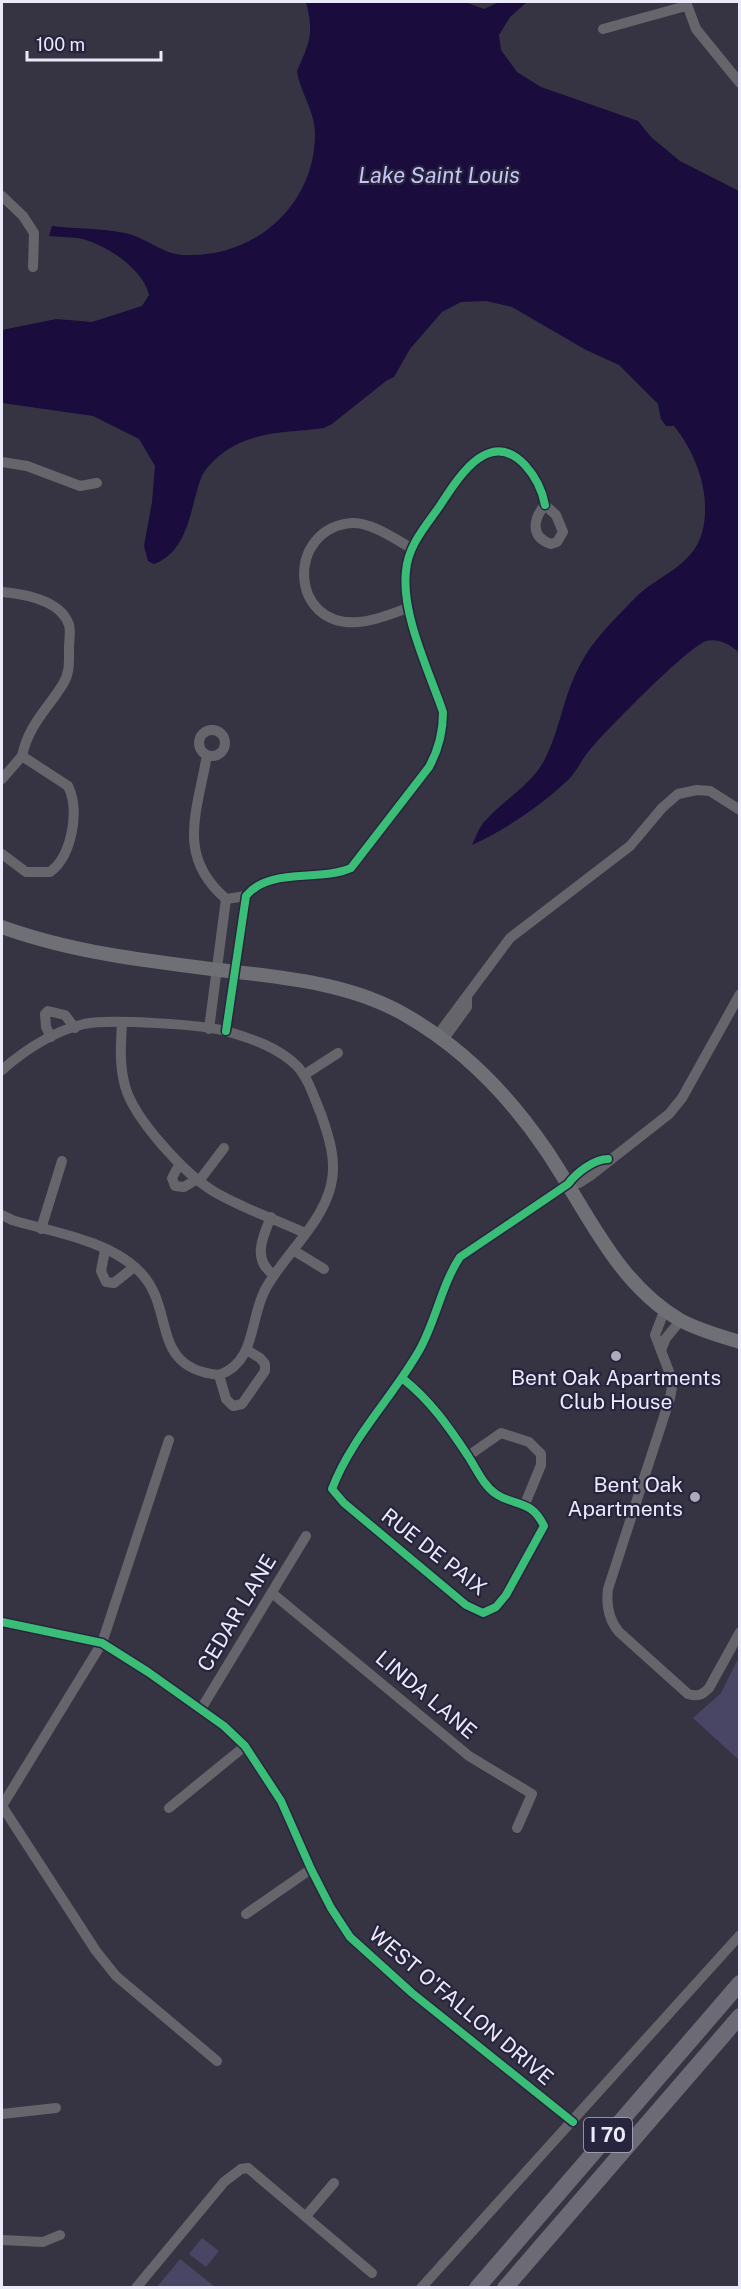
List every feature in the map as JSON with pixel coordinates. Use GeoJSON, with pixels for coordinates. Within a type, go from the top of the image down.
{"type":"FeatureCollection","features":[{"type":"Feature","properties":{"kind":"highway","name":"I 70"},"geometry":{"type":"LineString","coordinates":[[477,2288],[740,1983]]}},
{"type":"Feature","properties":{"kind":"highway","name":"I 70"},"geometry":{"type":"LineString","coordinates":[[505,2288],[740,2016]]}},
{"type":"Feature","properties":{"kind":"main road"},"geometry":{"type":"LineString","coordinates":[[2,927],[60,946],[234,971],[351,993],[407,1016],[440,1038],[498,1088],[546,1150],[617,1261],[633,1280],[681,1320],[740,1342]]}},
{"type":"Feature","properties":{"kind":"street"},"geometry":{"type":"LineString","coordinates":[[603,29],[686,4],[696,29],[740,83]]}},
{"type":"Feature","properties":{"kind":"street"},"geometry":{"type":"LineString","coordinates":[[2,196],[23,216],[34,233],[33,267]]}},
{"type":"Feature","properties":{"kind":"street"},"geometry":{"type":"LineString","coordinates":[[226,899],[246,896],[266,881],[337,875],[351,868],[429,767],[437,752],[443,731],[443,712],[408,608],[406,570],[411,548],[462,472],[473,460],[488,453],[504,454],[521,461],[535,476],[545,505]]}},
{"type":"Feature","properties":{"kind":"street"},"geometry":{"type":"LineString","coordinates":[[2,462],[27,466],[80,486],[97,483]]}},
{"type":"Feature","properties":{"kind":"street"},"geometry":{"type":"LineString","coordinates":[[408,608],[361,622],[343,622],[326,615],[312,603],[304,588],[303,575],[308,553],[320,536],[334,527],[354,523],[377,530],[411,548]]}},
{"type":"Feature","properties":{"kind":"street"},"geometry":{"type":"LineString","coordinates":[[2,592],[46,602],[60,610],[69,626],[69,670],[64,683],[43,709],[25,743],[22,756],[2,779]]}},
{"type":"Feature","properties":{"kind":"street"},"geometry":{"type":"LineString","coordinates":[[207,755],[195,822],[193,851],[200,869],[212,886],[226,899]]}},
{"type":"Feature","properties":{"kind":"street"},"geometry":{"type":"LineString","coordinates":[[2,854],[26,872],[34,874],[50,872],[66,855],[74,810],[72,793],[62,780],[22,756]]}},
{"type":"Feature","properties":{"kind":"street"},"geometry":{"type":"LineString","coordinates":[[440,1038],[467,1007],[468,997],[510,938],[630,846],[662,808],[678,794],[697,790],[710,791],[740,810]]}},
{"type":"Feature","properties":{"kind":"street"},"geometry":{"type":"LineString","coordinates":[[226,1031],[246,896]]}},
{"type":"Feature","properties":{"kind":"street"},"geometry":{"type":"LineString","coordinates":[[209,1029],[226,899]]}},
{"type":"Feature","properties":{"kind":"street","name":"RUE DE PAIX"},"geometry":{"type":"LineString","coordinates":[[402,1378],[427,1397],[479,1474],[496,1494],[525,1504],[538,1512],[544,1526],[506,1595],[496,1607],[483,1612],[466,1605],[344,1503],[332,1489],[340,1467],[402,1378],[436,1318],[453,1268],[460,1257],[568,1184],[579,1183],[590,1176],[608,1159],[669,1114],[682,1098],[740,994]]}},
{"type":"Feature","properties":{"kind":"street"},"geometry":{"type":"LineString","coordinates":[[51,1037],[46,1027],[45,1014],[48,1011],[65,1015],[75,1028]]}},
{"type":"Feature","properties":{"kind":"street"},"geometry":{"type":"LineString","coordinates":[[122,1022],[120,1059],[125,1088],[138,1112],[179,1165],[213,1191],[305,1233]]}},
{"type":"Feature","properties":{"kind":"street"},"geometry":{"type":"LineString","coordinates":[[2,1070],[21,1053],[51,1037],[84,1024],[122,1022],[226,1031],[272,1047],[304,1075],[329,1135],[333,1162],[331,1186],[322,1206],[264,1291],[247,1350],[238,1364],[219,1375],[200,1373],[184,1365],[171,1351],[154,1295],[141,1272],[105,1250],[2,1215]]}},
{"type":"Feature","properties":{"kind":"street"},"geometry":{"type":"LineString","coordinates":[[304,1075],[338,1053]]}},
{"type":"Feature","properties":{"kind":"street"},"geometry":{"type":"LineString","coordinates":[[179,1165],[172,1178],[175,1186],[184,1187],[198,1180],[224,1148]]}},
{"type":"Feature","properties":{"kind":"street"},"geometry":{"type":"LineString","coordinates":[[41,1229],[62,1161]]}},
{"type":"Feature","properties":{"kind":"street"},"geometry":{"type":"LineString","coordinates":[[271,1218],[263,1237],[260,1257],[267,1271],[274,1275]]}},
{"type":"Feature","properties":{"kind":"street"},"geometry":{"type":"LineString","coordinates":[[105,1250],[101,1271],[106,1282],[114,1283],[134,1267]]}},
{"type":"Feature","properties":{"kind":"street"},"geometry":{"type":"LineString","coordinates":[[292,1250],[324,1269]]}},
{"type":"Feature","properties":{"kind":"street"},"geometry":{"type":"LineString","coordinates":[[665,1309],[655,1335],[673,1382],[670,1398],[608,1589],[606,1605],[614,1626],[619,1632],[688,1694],[695,1696],[703,1694],[709,1688],[735,1635],[740,1632]]}},
{"type":"Feature","properties":{"kind":"street"},"geometry":{"type":"LineString","coordinates":[[661,1350],[681,1320]]}},
{"type":"Feature","properties":{"kind":"street"},"geometry":{"type":"LineString","coordinates":[[219,1375],[226,1399],[233,1406],[242,1404],[265,1371],[265,1364],[260,1358],[247,1350]]}},
{"type":"Feature","properties":{"kind":"street"},"geometry":{"type":"LineString","coordinates":[[468,1456],[501,1432],[529,1442],[541,1454],[542,1465],[525,1504]]}},
{"type":"Feature","properties":{"kind":"street"},"geometry":{"type":"LineString","coordinates":[[169,1440],[102,1643],[2,1806],[34,1859],[103,1959],[146,2002],[217,2061]]}},
{"type":"Feature","properties":{"kind":"street","name":"CEDAR LANE"},"geometry":{"type":"LineString","coordinates":[[201,1710],[306,1536]]}},
{"type":"Feature","properties":{"kind":"street","name":"LINDA LANE"},"geometry":{"type":"LineString","coordinates":[[272,1593],[469,1756],[532,1794],[517,1828]]}},
{"type":"Feature","properties":{"kind":"street","name":"WEST O'FALLON DRIVE"},"geometry":{"type":"LineString","coordinates":[[2,1622],[102,1643],[148,1671],[201,1710],[244,1746],[281,1801],[331,1908],[357,1945],[412,1993],[573,2122]]}},
{"type":"Feature","properties":{"kind":"street"},"geometry":{"type":"LineString","coordinates":[[169,1808],[244,1746]]}},
{"type":"Feature","properties":{"kind":"street"},"geometry":{"type":"LineString","coordinates":[[246,1914],[311,1869]]}},
{"type":"Feature","properties":{"kind":"street"},"geometry":{"type":"LineString","coordinates":[[421,2288],[740,1935]]}},
{"type":"Feature","properties":{"kind":"street"},"geometry":{"type":"LineString","coordinates":[[2,2114],[56,2109]]}},
{"type":"Feature","properties":{"kind":"street"},"geometry":{"type":"LineString","coordinates":[[136,2288],[224,2182],[241,2169],[248,2168],[372,2273]]}},
{"type":"Feature","properties":{"kind":"street"},"geometry":{"type":"LineString","coordinates":[[306,2216],[334,2183]]}},
{"type":"Feature","properties":{"kind":"street"},"geometry":{"type":"LineString","coordinates":[[2,2240],[21,2243],[43,2241],[60,2235]]}},
{"type":"Feature","properties":{"kind":"shaded area"},"geometry":{"type":"Polygon","coordinates":[[[739,1657],[739,1760],[693,1718],[721,1693],[739,1657]]]}},
{"type":"Feature","properties":{"kind":"shaded area"},"geometry":{"type":"Polygon","coordinates":[[[202,2238],[219,2251],[206,2267],[189,2254],[202,2238]]]}},
{"type":"Feature","properties":{"kind":"shaded area"},"geometry":{"type":"Polygon","coordinates":[[[180,2259],[215,2287],[157,2287],[180,2259]]]}},
{"type":"Feature","properties":{"kind":"water","name":"Lake Saint Louis"},"geometry":{"type":"Polygon","coordinates":[[[306,2],[465,2],[484,9],[499,2],[527,2],[510,17],[499,35],[501,50],[517,72],[541,87],[638,121],[651,137],[680,161],[739,191],[739,653],[733,647],[715,640],[706,641],[696,647],[665,673],[611,727],[586,755],[570,778],[557,790],[509,825],[472,845],[483,823],[539,769],[555,736],[575,676],[591,647],[635,598],[691,554],[702,533],[705,519],[704,490],[696,463],[674,426],[666,426],[661,419],[658,404],[619,365],[586,350],[512,307],[486,301],[461,302],[442,312],[410,349],[394,377],[332,424],[324,428],[255,437],[234,446],[210,464],[201,478],[191,515],[181,539],[166,558],[154,564],[148,561],[144,546],[152,502],[155,466],[139,439],[93,416],[2,403],[2,330],[56,319],[92,322],[142,306],[149,295],[139,275],[121,258],[88,241],[49,236],[52,226],[125,233],[177,254],[211,254],[235,247],[258,236],[277,222],[293,203],[305,182],[313,158],[315,132],[297,71],[305,52],[310,30],[306,2]]]}},
{"type":"Feature","properties":{"kind":"cycle path"},"geometry":{"type":"LineString","coordinates":[[226,1031],[246,896],[256,887],[268,881],[338,872],[351,868],[429,767],[435,754],[440,741],[443,712],[417,642],[406,588],[407,562],[418,537],[464,472],[486,454],[498,451],[511,454],[525,465],[538,483],[545,505]]}},
{"type":"Feature","properties":{"kind":"cycle path"},"geometry":{"type":"LineString","coordinates":[[402,1378],[438,1414],[491,1490],[503,1498],[534,1511],[544,1526],[506,1595],[496,1607],[483,1613],[466,1605],[344,1503],[332,1489],[350,1452],[420,1349],[448,1279],[460,1257],[568,1184],[586,1167],[597,1161],[608,1159]]}},
{"type":"Feature","properties":{"kind":"cycle path"},"geometry":{"type":"LineString","coordinates":[[2,1622],[102,1643],[148,1672],[224,1726],[245,1746],[281,1801],[311,1869],[331,1908],[350,1937],[412,1993],[573,2122]]}},
{"type":"Feature","properties":{"kind":"place","name":"Bent Oak Apartments Club House"},"geometry":{"type":"Point","coordinates":[616,1356]}},
{"type":"Feature","properties":{"kind":"place","name":"Bent Oak Apartments"},"geometry":{"type":"Point","coordinates":[695,1497]}}]}
